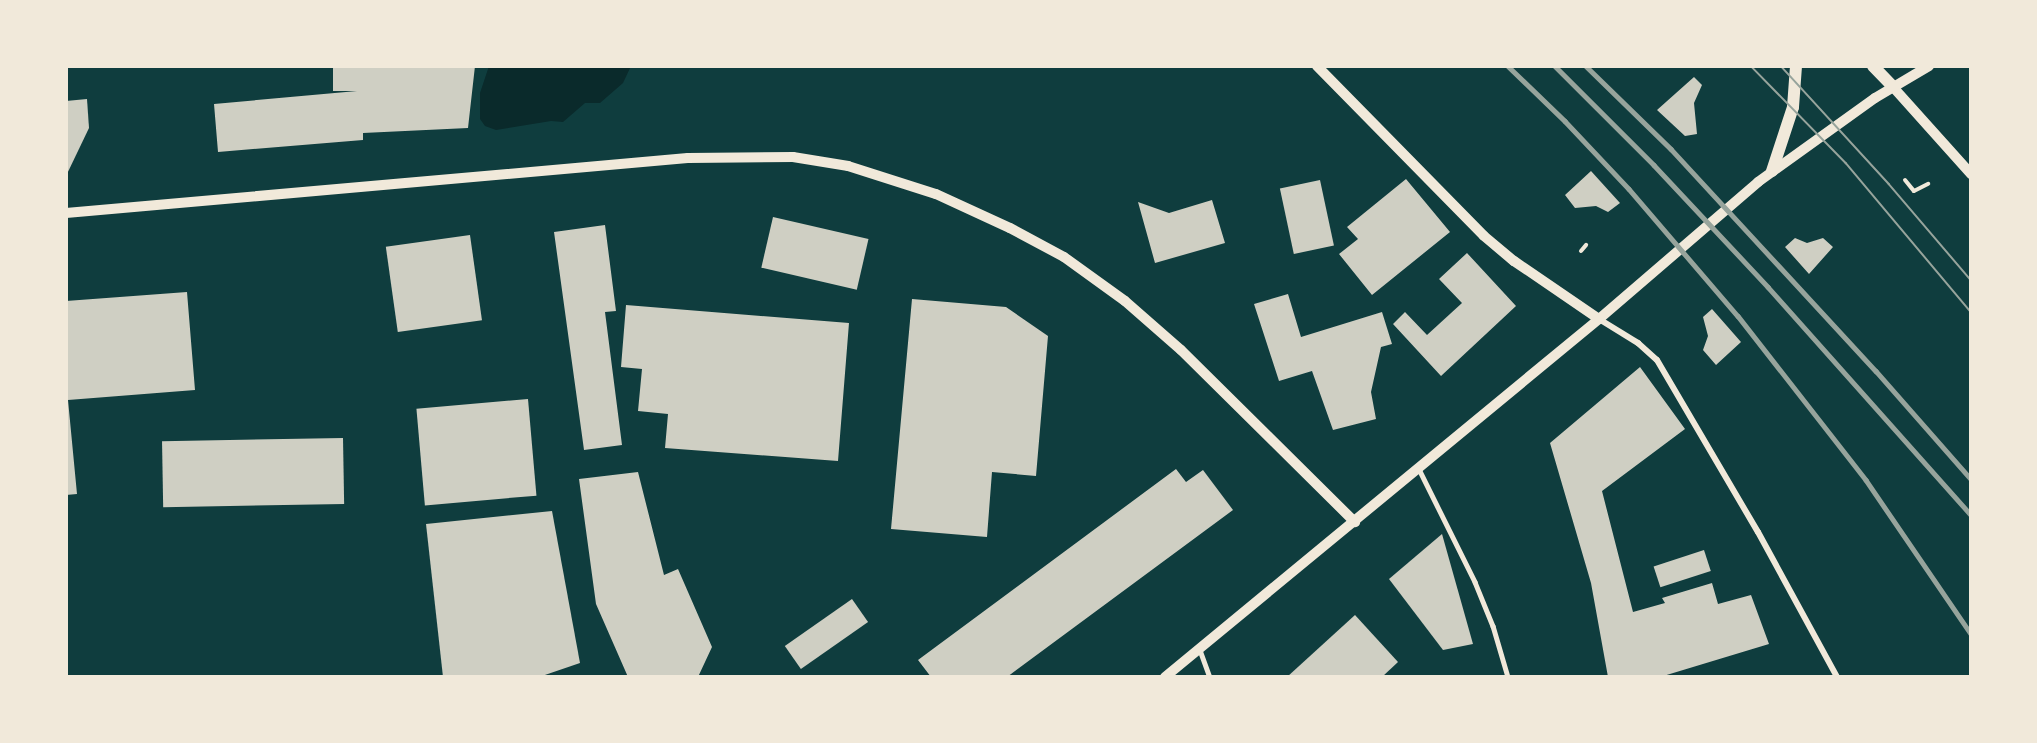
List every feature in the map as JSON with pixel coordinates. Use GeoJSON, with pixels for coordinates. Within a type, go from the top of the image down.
{"type":"FeatureCollection","features":[{"type":"Feature","properties":{"kind":"main road"},"geometry":{"type":"LineString","coordinates":[[1772,171],[1793,107],[1796,66]]}},
{"type":"Feature","properties":{"kind":"main road"},"geometry":{"type":"LineString","coordinates":[[1873,66],[1893,87]]}},
{"type":"Feature","properties":{"kind":"street"},"geometry":{"type":"LineString","coordinates":[[1317,66],[1484,236],[1514,261],[1638,343],[1657,360],[1758,532],[1837,677]]}},
{"type":"Feature","properties":{"kind":"street"},"geometry":{"type":"LineString","coordinates":[[1165,677],[1599,319],[1772,171],[1893,87],[1929,66]]}},
{"type":"Feature","properties":{"kind":"street"},"geometry":{"type":"LineString","coordinates":[[1893,87],[1971,174]]}},
{"type":"Feature","properties":{"kind":"street"},"geometry":{"type":"LineString","coordinates":[[66,213],[688,158],[793,157],[848,166],[936,194],[1010,228],[1064,257],[1117,295],[1181,350],[1355,522]]}},
{"type":"Feature","properties":{"kind":"lane"},"geometry":{"type":"LineString","coordinates":[[1419,469],[1475,582],[1493,626],[1509,677]]}},
{"type":"Feature","properties":{"kind":"lane"},"geometry":{"type":"LineString","coordinates":[[1200,650],[1210,677]]}},
{"type":"Feature","properties":{"kind":"path"},"geometry":{"type":"LineString","coordinates":[[1905,180],[1914,191],[1928,184]]}},
{"type":"Feature","properties":{"kind":"path"},"geometry":{"type":"LineString","coordinates":[[1581,250],[1586,245]]}},
{"type":"Feature","properties":{"kind":"water"},"geometry":{"type":"Polygon","coordinates":[[[489,66],[631,66],[623,83],[600,103],[585,103],[563,122],[551,121],[496,130],[485,126],[480,119],[480,93],[489,66]]]}},
{"type":"Feature","properties":{"kind":"building"},"geometry":{"type":"Polygon","coordinates":[[[333,66],[475,66],[468,128],[363,133],[363,140],[218,152],[214,104],[357,91],[333,91],[333,66]]]}},
{"type":"Feature","properties":{"kind":"building"},"geometry":{"type":"Polygon","coordinates":[[[1694,77],[1702,85],[1694,103],[1697,134],[1685,136],[1657,110],[1694,77]]]}},
{"type":"Feature","properties":{"kind":"building"},"geometry":{"type":"Polygon","coordinates":[[[87,99],[89,128],[66,176],[66,101],[87,99]]]}},
{"type":"Feature","properties":{"kind":"building"},"geometry":{"type":"Polygon","coordinates":[[[1591,171],[1620,203],[1608,212],[1596,206],[1575,208],[1565,195],[1591,171]]]}},
{"type":"Feature","properties":{"kind":"building"},"geometry":{"type":"Polygon","coordinates":[[[1406,179],[1450,232],[1372,295],[1339,254],[1358,239],[1347,227],[1406,179]]]}},
{"type":"Feature","properties":{"kind":"building"},"geometry":{"type":"Polygon","coordinates":[[[1320,180],[1334,246],[1294,254],[1280,189],[1320,180]]]}},
{"type":"Feature","properties":{"kind":"building"},"geometry":{"type":"Polygon","coordinates":[[[1212,200],[1225,243],[1155,263],[1138,202],[1169,213],[1212,200]]]}},
{"type":"Feature","properties":{"kind":"building"},"geometry":{"type":"Polygon","coordinates":[[[773,217],[868,239],[857,290],[761,268],[773,217]]]}},
{"type":"Feature","properties":{"kind":"building"},"geometry":{"type":"Polygon","coordinates":[[[605,225],[616,311],[605,312],[622,445],[584,450],[554,232],[605,225]]]}},
{"type":"Feature","properties":{"kind":"building"},"geometry":{"type":"Polygon","coordinates":[[[470,235],[482,320],[398,332],[386,247],[470,235]]]}},
{"type":"Feature","properties":{"kind":"building"},"geometry":{"type":"Polygon","coordinates":[[[1795,238],[1807,243],[1823,238],[1833,247],[1809,274],[1785,247],[1795,238]]]}},
{"type":"Feature","properties":{"kind":"building"},"geometry":{"type":"Polygon","coordinates":[[[1467,253],[1516,306],[1441,376],[1393,324],[1405,312],[1427,335],[1462,303],[1439,279],[1467,253]]]}},
{"type":"Feature","properties":{"kind":"building"},"geometry":{"type":"Polygon","coordinates":[[[187,292],[195,390],[68,400],[77,494],[66,495],[66,301],[187,292]]]}},
{"type":"Feature","properties":{"kind":"building"},"geometry":{"type":"Polygon","coordinates":[[[1288,294],[1301,337],[1382,312],[1392,344],[1381,347],[1371,392],[1376,419],[1333,430],[1312,371],[1279,381],[1254,304],[1288,294]]]}},
{"type":"Feature","properties":{"kind":"building"},"geometry":{"type":"Polygon","coordinates":[[[912,299],[1006,307],[1048,336],[1036,476],[992,472],[987,537],[891,529],[912,299]]]}},
{"type":"Feature","properties":{"kind":"building"},"geometry":{"type":"Polygon","coordinates":[[[626,305],[849,323],[838,461],[665,448],[668,414],[638,411],[642,369],[621,367],[626,305]]]}},
{"type":"Feature","properties":{"kind":"building"},"geometry":{"type":"Polygon","coordinates":[[[1712,309],[1741,342],[1716,365],[1703,350],[1708,336],[1703,317],[1712,309]]]}},
{"type":"Feature","properties":{"kind":"building"},"geometry":{"type":"Polygon","coordinates":[[[1640,367],[1685,429],[1602,491],[1633,612],[1665,603],[1662,598],[1712,583],[1718,604],[1751,595],[1769,644],[1660,677],[1608,677],[1591,583],[1550,443],[1640,367]]]}},
{"type":"Feature","properties":{"kind":"building"},"geometry":{"type":"Polygon","coordinates":[[[528,399],[536,496],[425,505],[416,409],[528,399]]]}},
{"type":"Feature","properties":{"kind":"building"},"geometry":{"type":"Polygon","coordinates":[[[343,438],[344,504],[163,507],[162,441],[343,438]]]}},
{"type":"Feature","properties":{"kind":"building"},"geometry":{"type":"Polygon","coordinates":[[[1176,469],[1186,482],[1203,470],[1233,510],[1007,677],[931,677],[918,660],[1176,469]]]}},
{"type":"Feature","properties":{"kind":"building"},"geometry":{"type":"Polygon","coordinates":[[[638,472],[664,575],[678,569],[712,647],[698,677],[628,677],[596,604],[579,479],[638,472]]]}},
{"type":"Feature","properties":{"kind":"building"},"geometry":{"type":"Polygon","coordinates":[[[552,511],[580,663],[539,677],[443,677],[426,524],[552,511]]]}},
{"type":"Feature","properties":{"kind":"building"},"geometry":{"type":"Polygon","coordinates":[[[1442,534],[1473,644],[1443,650],[1389,579],[1442,534]]]}},
{"type":"Feature","properties":{"kind":"building"},"geometry":{"type":"Polygon","coordinates":[[[1704,550],[1711,571],[1660,587],[1654,566],[1704,550]]]}},
{"type":"Feature","properties":{"kind":"building"},"geometry":{"type":"Polygon","coordinates":[[[852,599],[868,622],[801,669],[785,646],[852,599]]]}},
{"type":"Feature","properties":{"kind":"building"},"geometry":{"type":"Polygon","coordinates":[[[1355,615],[1398,662],[1382,677],[1287,677],[1355,615]]]}},
{"type":"Feature","properties":{"kind":"tram line"},"geometry":{"type":"LineString","coordinates":[[1751,66],[1846,163],[1971,312]]}},
{"type":"Feature","properties":{"kind":"tram line"},"geometry":{"type":"LineString","coordinates":[[1781,66],[1889,184],[1971,280]]}},
{"type":"Feature","properties":{"kind":"railway"},"geometry":{"type":"LineString","coordinates":[[1508,66],[1565,121],[1629,189],[1738,316],[1866,480],[1971,634]]}},
{"type":"Feature","properties":{"kind":"railway"},"geometry":{"type":"LineString","coordinates":[[1555,66],[1654,165],[1768,287],[1971,515]]}},
{"type":"Feature","properties":{"kind":"railway"},"geometry":{"type":"LineString","coordinates":[[1586,66],[1671,149],[1876,371],[1971,479]]}}]}
